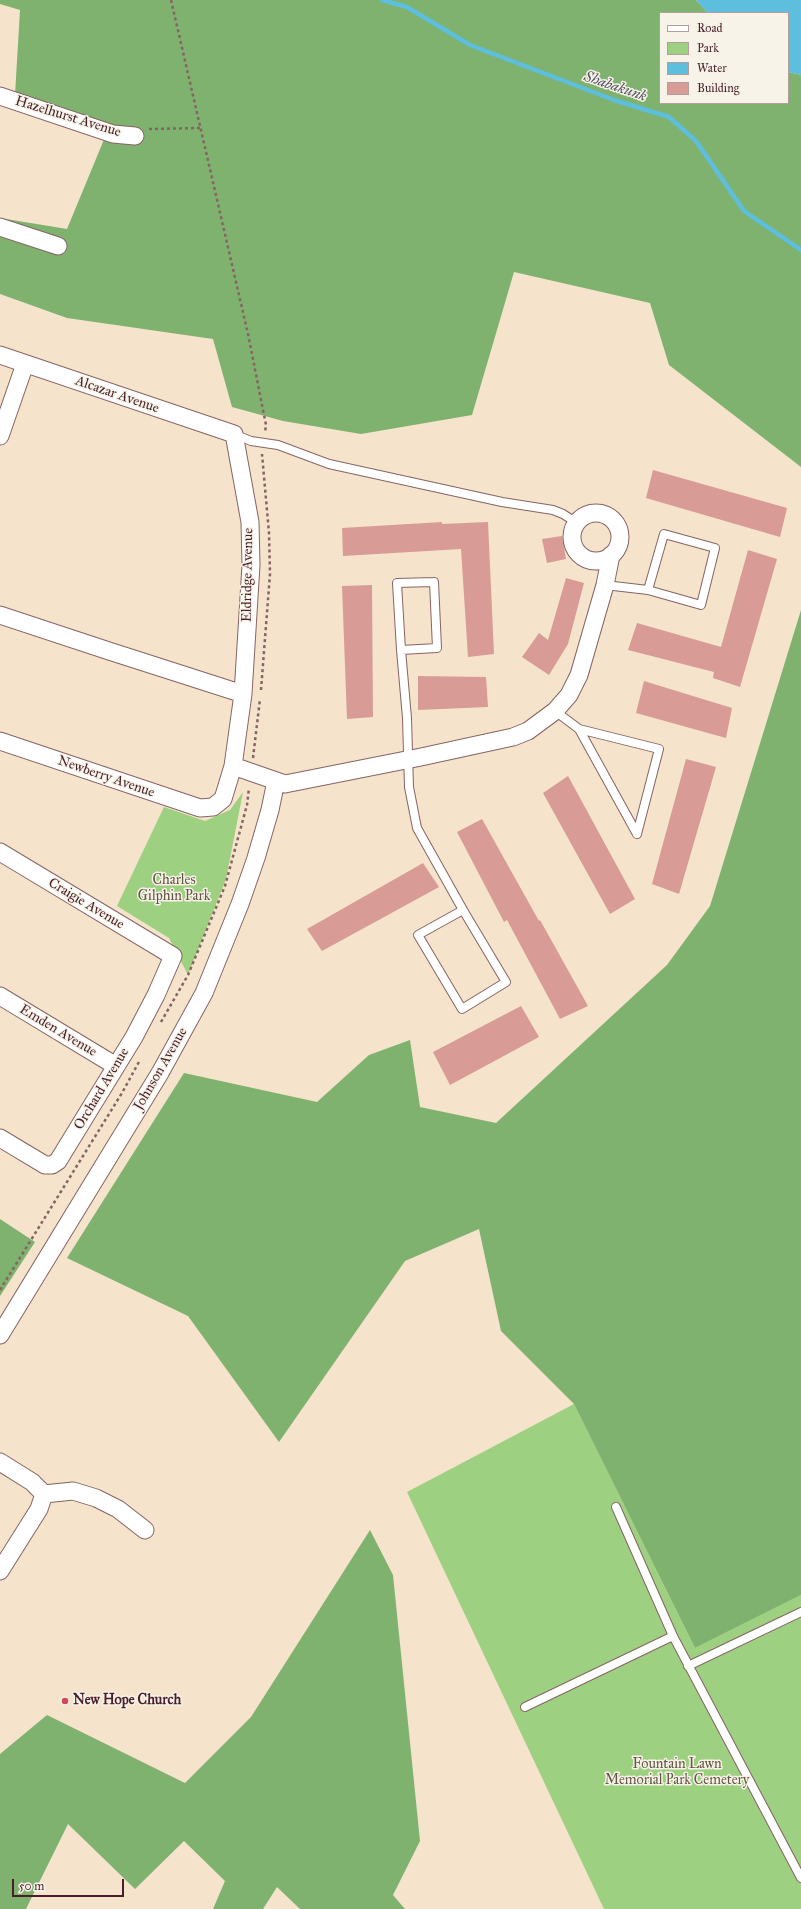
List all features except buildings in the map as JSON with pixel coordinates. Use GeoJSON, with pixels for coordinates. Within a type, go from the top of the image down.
{"type":"FeatureCollection","features":[{"type":"Feature","properties":{"kind":"street","name":"Hazelhurst Avenue"},"geometry":{"type":"LineString","coordinates":[[0,96],[114,134],[136,136]]}},
{"type":"Feature","properties":{"kind":"street"},"geometry":{"type":"LineString","coordinates":[[0,227],[58,246]]}},
{"type":"Feature","properties":{"kind":"street","name":"Alcazar Avenue"},"geometry":{"type":"LineString","coordinates":[[0,355],[234,434]]}},
{"type":"Feature","properties":{"kind":"street"},"geometry":{"type":"LineString","coordinates":[[0,436],[25,364]]}},
{"type":"Feature","properties":{"kind":"street","name":"Eldridge Avenue"},"geometry":{"type":"LineString","coordinates":[[213,807],[223,799],[233,766],[243,694],[251,565],[250,522],[234,434]]}},
{"type":"Feature","properties":{"kind":"street"},"geometry":{"type":"LineString","coordinates":[[596,513],[605,515],[618,526],[620,536],[617,550],[606,559],[598,561],[588,559],[580,554],[574,547],[572,537],[577,523],[587,515],[596,513]]}},
{"type":"Feature","properties":{"kind":"street"},"geometry":{"type":"LineString","coordinates":[[233,766],[285,784],[513,737],[528,731],[556,711],[569,694],[579,675],[605,584],[611,555]]}},
{"type":"Feature","properties":{"kind":"street"},"geometry":{"type":"LineString","coordinates":[[0,615],[243,694]]}},
{"type":"Feature","properties":{"kind":"street","name":"Newberry Avenue"},"geometry":{"type":"LineString","coordinates":[[0,741],[200,808],[213,807]]}},
{"type":"Feature","properties":{"kind":"street","name":"Johnson Avenue"},"geometry":{"type":"LineString","coordinates":[[0,1335],[160,1073],[204,993],[240,904],[256,858],[270,810],[276,781]]}},
{"type":"Feature","properties":{"kind":"street","name":"Craigie Avenue"},"geometry":{"type":"LineString","coordinates":[[0,852],[172,956]]}},
{"type":"Feature","properties":{"kind":"street","name":"Orchard Avenue"},"geometry":{"type":"LineString","coordinates":[[0,1138],[45,1165],[52,1165],[58,1161],[116,1066],[156,994],[172,956]]}},
{"type":"Feature","properties":{"kind":"street","name":"Emden Avenue"},"geometry":{"type":"LineString","coordinates":[[0,996],[116,1066]]}},
{"type":"Feature","properties":{"kind":"street"},"geometry":{"type":"LineString","coordinates":[[0,1462],[32,1482],[44,1494]]}},
{"type":"Feature","properties":{"kind":"street"},"geometry":{"type":"LineString","coordinates":[[44,1494],[73,1491],[96,1498],[118,1509],[145,1530]]}},
{"type":"Feature","properties":{"kind":"street"},"geometry":{"type":"LineString","coordinates":[[0,1570],[39,1509],[44,1494]]}},
{"type":"Feature","properties":{"kind":"lane"},"geometry":{"type":"LineString","coordinates":[[234,434],[251,441],[278,445],[329,464],[502,502],[553,510],[563,514],[577,523]]}},
{"type":"Feature","properties":{"kind":"lane"},"geometry":{"type":"LineString","coordinates":[[605,584],[648,590],[701,605],[715,548],[664,534],[648,590]]}},
{"type":"Feature","properties":{"kind":"lane"},"geometry":{"type":"LineString","coordinates":[[401,650],[437,648],[434,582],[397,583],[401,650],[407,718],[407,760],[409,787],[417,828],[506,982],[462,1009],[418,935],[464,910]]}},
{"type":"Feature","properties":{"kind":"lane"},"geometry":{"type":"LineString","coordinates":[[556,711],[579,729],[637,834],[659,749],[579,729]]}},
{"type":"Feature","properties":{"kind":"lane"},"geometry":{"type":"LineString","coordinates":[[616,1507],[673,1636],[801,1878]]}},
{"type":"Feature","properties":{"kind":"lane"},"geometry":{"type":"LineString","coordinates":[[688,1666],[801,1612]]}},
{"type":"Feature","properties":{"kind":"lane"},"geometry":{"type":"LineString","coordinates":[[526,1707],[673,1636]]}},
{"type":"Feature","properties":{"kind":"path"},"geometry":{"type":"LineString","coordinates":[[171,0],[246,327],[266,425]]}},
{"type":"Feature","properties":{"kind":"path"},"geometry":{"type":"LineString","coordinates":[[136,136],[144,129],[200,128]]}},
{"type":"Feature","properties":{"kind":"green space"},"geometry":{"type":"Polygon","coordinates":[[[0,0],[696,0],[707,12],[659,12],[659,104],[789,104],[789,72],[801,75],[801,467],[669,365],[650,303],[514,272],[472,415],[361,434],[283,421],[232,407],[213,339],[67,318],[0,294],[0,218],[67,229],[110,125],[15,95],[20,10],[0,4],[0,0]]]}},
{"type":"Feature","properties":{"kind":"green space"},"geometry":{"type":"Polygon","coordinates":[[[801,610],[801,1595],[695,1648],[574,1404],[501,1331],[479,1229],[405,1261],[279,1442],[188,1316],[67,1258],[184,1073],[317,1102],[369,1055],[410,1040],[420,1107],[496,1123],[667,965],[710,906],[801,610]]]}},
{"type":"Feature","properties":{"kind":"green space","name":"Charles Gilphin Park"},"geometry":{"type":"Polygon","coordinates":[[[243,792],[226,879],[188,975],[169,938],[117,906],[164,807],[205,821],[230,810],[243,792]]]}},
{"type":"Feature","properties":{"kind":"green space"},"geometry":{"type":"Polygon","coordinates":[[[0,1219],[35,1242],[0,1296],[0,1219]]]}},
{"type":"Feature","properties":{"kind":"green space","name":"Fountain Lawn Memorial Park Cemetery"},"geometry":{"type":"Polygon","coordinates":[[[574,1404],[695,1648],[801,1595],[801,1909],[604,1909],[407,1492],[574,1404]]]}},
{"type":"Feature","properties":{"kind":"green space"},"geometry":{"type":"Polygon","coordinates":[[[370,1530],[393,1575],[420,1841],[393,1895],[405,1909],[300,1909],[277,1887],[263,1909],[213,1909],[225,1881],[184,1841],[135,1889],[68,1824],[26,1909],[0,1909],[0,1754],[47,1715],[185,1783],[251,1717],[370,1530]]]}},
{"type":"Feature","properties":{"kind":"water"},"geometry":{"type":"Polygon","coordinates":[[[696,0],[801,0],[801,75],[789,72],[789,12],[707,12],[696,0]]]}},
{"type":"Feature","properties":{"kind":"waterway","name":"Shabakunk"},"geometry":{"type":"LineString","coordinates":[[382,0],[407,7],[470,45],[614,100],[669,117],[696,141],[744,211],[801,250]]}},
{"type":"Feature","properties":{"kind":"place","name":"New Hope Church"},"geometry":{"type":"Point","coordinates":[65,1701]}}]}
